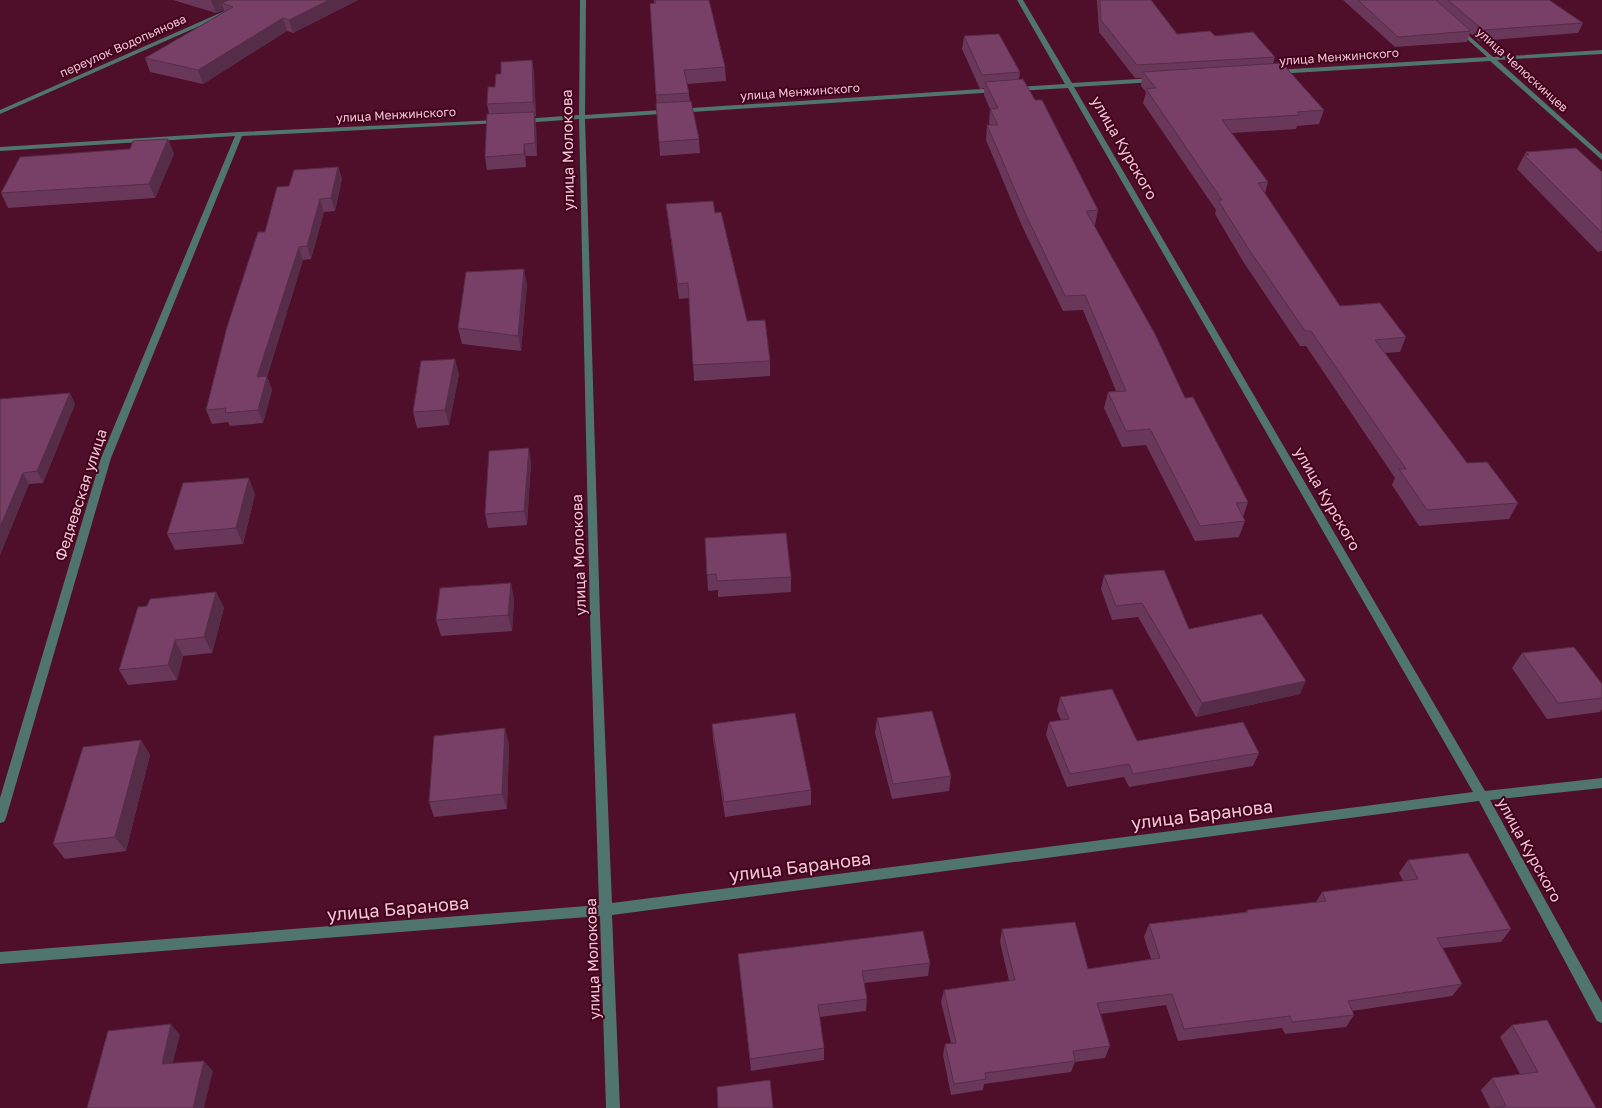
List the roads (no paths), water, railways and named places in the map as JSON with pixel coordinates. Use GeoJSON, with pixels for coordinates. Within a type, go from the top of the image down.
{"type":"FeatureCollection","features":[{"type":"Feature","properties":{"kind":"street","name":"улица Молокова"},"geometry":{"type":"LineString","coordinates":[[582,0],[582,118],[595,616],[613,1108]]}},
{"type":"Feature","properties":{"kind":"street","name":"улица Курского"},"geometry":{"type":"LineString","coordinates":[[1020,0],[1482,796],[1602,1016]]}},
{"type":"Feature","properties":{"kind":"street","name":"переулок Водопьянова"},"geometry":{"type":"LineString","coordinates":[[0,112],[237,8]]}},
{"type":"Feature","properties":{"kind":"street","name":"улица Челюскинцев"},"geometry":{"type":"LineString","coordinates":[[1456,26],[1602,158]]}},
{"type":"Feature","properties":{"kind":"street","name":"улица Менжинского"},"geometry":{"type":"LineString","coordinates":[[1267,73],[1602,52]]}},
{"type":"Feature","properties":{"kind":"street"},"geometry":{"type":"LineString","coordinates":[[1010,89],[1159,80]]}},
{"type":"Feature","properties":{"kind":"street","name":"улица Менжинского"},"geometry":{"type":"LineString","coordinates":[[513,121],[1000,90]]}},
{"type":"Feature","properties":{"kind":"street","name":"улица Менжинского"},"geometry":{"type":"LineString","coordinates":[[0,149],[239,134],[503,122]]}},
{"type":"Feature","properties":{"kind":"street","name":"Федяевская улица"},"geometry":{"type":"LineString","coordinates":[[0,818],[106,458],[239,134]]}},
{"type":"Feature","properties":{"kind":"street","name":"улица Баранова"},"geometry":{"type":"LineString","coordinates":[[0,958],[606,910],[1482,796],[1602,783]]}}]}
